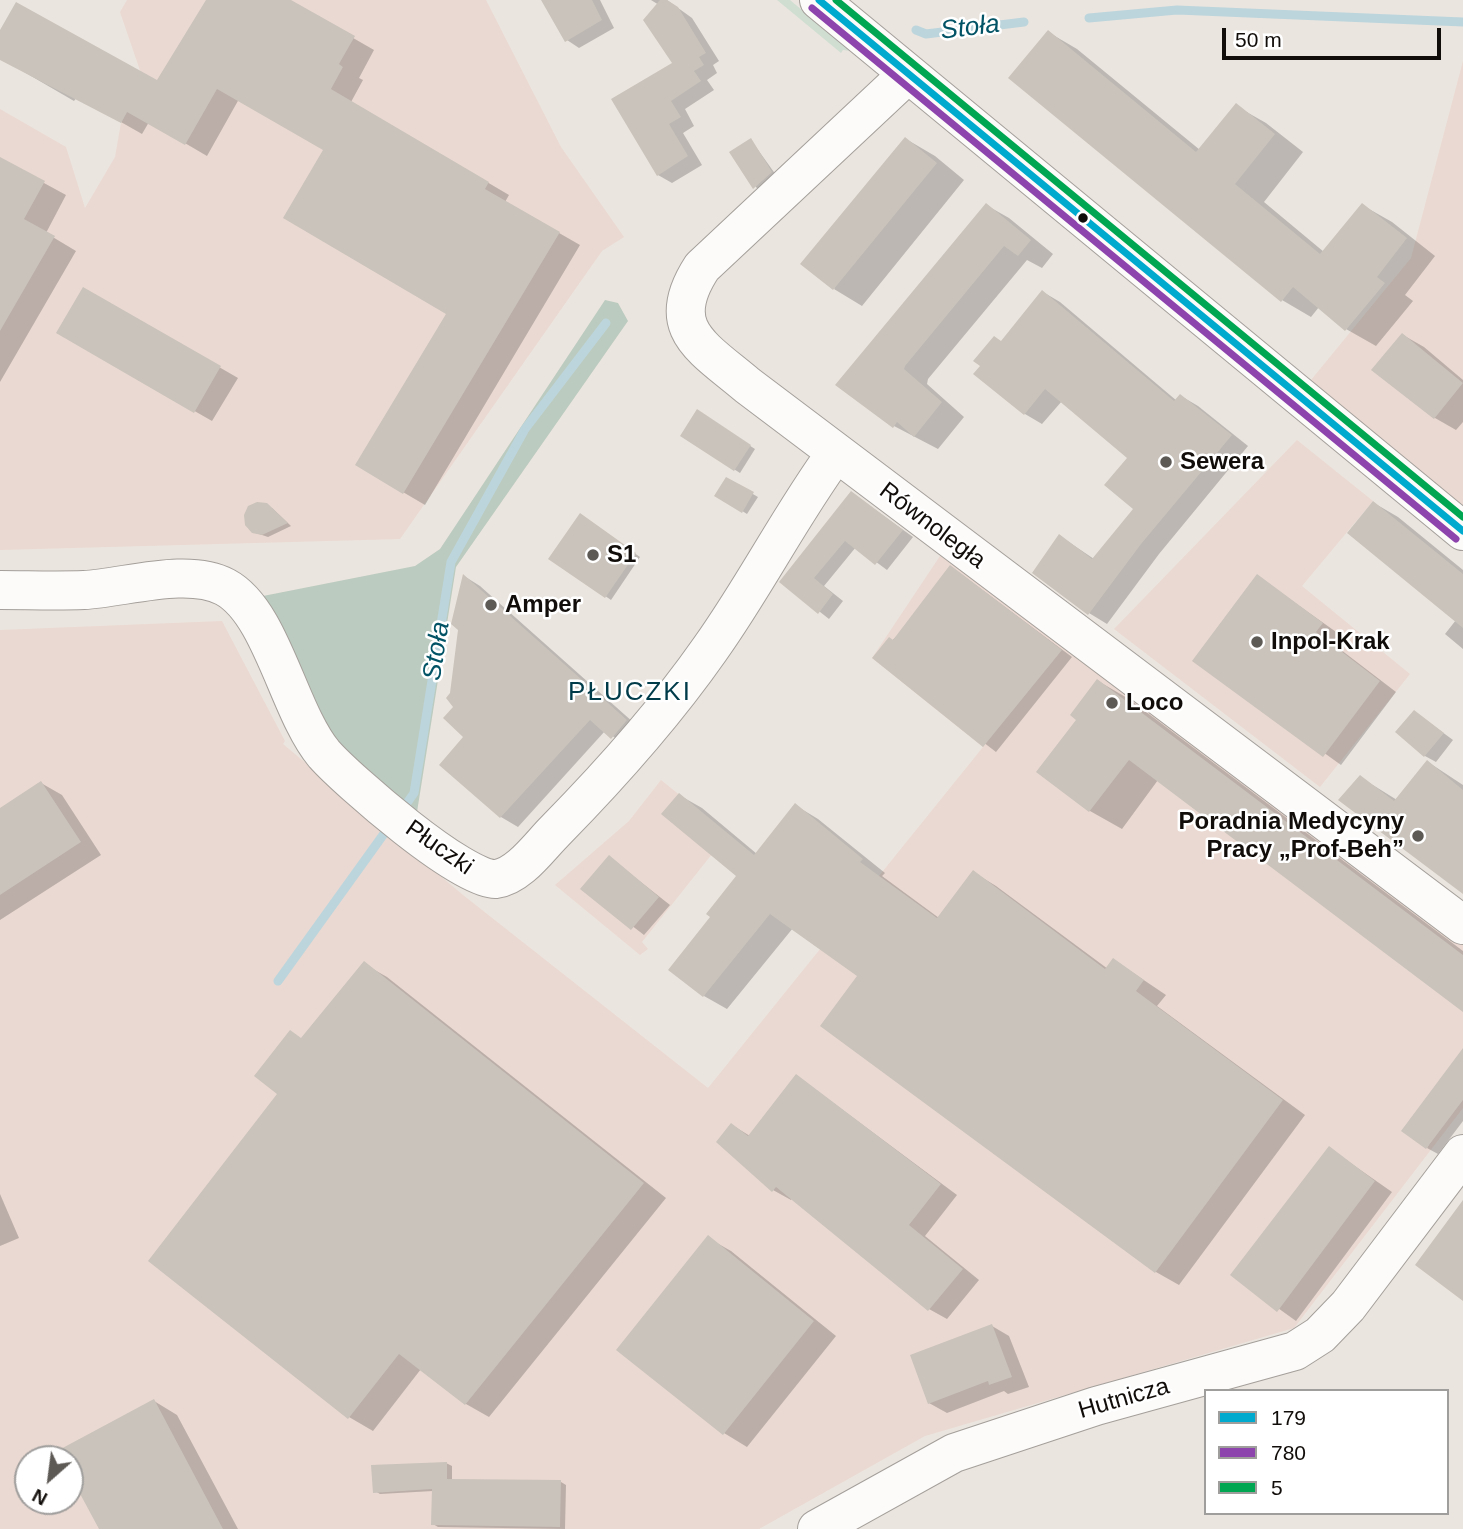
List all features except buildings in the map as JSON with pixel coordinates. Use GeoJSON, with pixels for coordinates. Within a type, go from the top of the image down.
{"type":"FeatureCollection","features":[{"type":"Feature","properties":{"kind":"street"},"geometry":{"type":"LineString","coordinates":[[819,0],[1463,531]]}},
{"type":"Feature","properties":{"kind":"street","name":"Równoległa"},"geometry":{"type":"LineString","coordinates":[[908,74],[702,267],[691,283],[684,308],[686,325],[704,348],[836,453],[1463,925]]}},
{"type":"Feature","properties":{"kind":"street","name":"Płuczki"},"geometry":{"type":"LineString","coordinates":[[0,590],[85,590],[203,579],[226,587],[246,604],[253,615],[309,734],[345,775],[452,861],[479,877],[493,879],[518,869],[591,795],[711,649],[836,453]]}},
{"type":"Feature","properties":{"kind":"street","name":"Hutnicza"},"geometry":{"type":"LineString","coordinates":[[817,1529],[909,1475],[954,1453],[1013,1432],[1295,1351],[1320,1335],[1348,1306],[1463,1154]]}},
{"type":"Feature","properties":{"kind":"shaded area"},"geometry":{"type":"Polygon","coordinates":[[[127,0],[486,0],[561,147],[624,237],[602,251],[400,539],[0,550],[0,109],[66,147],[85,208],[115,157],[121,123],[144,82],[120,12],[127,0]]]}},
{"type":"Feature","properties":{"kind":"shaded area"},"geometry":{"type":"Polygon","coordinates":[[[1463,61],[1463,509],[1311,380],[1411,258],[1463,61]]]}},
{"type":"Feature","properties":{"kind":"shaded area"},"geometry":{"type":"Polygon","coordinates":[[[1297,440],[1373,501],[1302,586],[1410,674],[1320,787],[1114,629],[1297,440]]]}},
{"type":"Feature","properties":{"kind":"shaded area"},"geometry":{"type":"Polygon","coordinates":[[[944,550],[1463,944],[1463,1108],[1294,1328],[925,1436],[759,1529],[0,1529],[0,630],[222,621],[285,741],[283,744],[463,895],[708,1088],[983,747],[872,658],[944,550]]]}},
{"type":"Feature","properties":{"kind":"shaded area"},"geometry":{"type":"Polygon","coordinates":[[[661,780],[728,834],[642,942],[648,949],[640,955],[555,885],[629,821],[661,780]]]}},
{"type":"Feature","properties":{"kind":"green space"},"geometry":{"type":"Polygon","coordinates":[[[777,0],[790,0],[851,51],[843,50],[841,53],[777,0]]]}},
{"type":"Feature","properties":{"kind":"green space"},"geometry":{"type":"Polygon","coordinates":[[[605,300],[618,303],[628,321],[456,567],[417,812],[328,740],[263,596],[415,566],[440,549],[605,300]]]}},
{"type":"Feature","properties":{"kind":"waterway","name":"Stoła"},"geometry":{"type":"LineString","coordinates":[[1089,18],[1177,10],[1463,22]]}},
{"type":"Feature","properties":{"kind":"waterway","name":"Stoła"},"geometry":{"type":"LineString","coordinates":[[916,30],[926,34],[1024,22]]}},
{"type":"Feature","properties":{"kind":"waterway","name":"Stoła"},"geometry":{"type":"LineString","coordinates":[[402,810],[414,793],[451,562],[525,429],[606,323]]}},
{"type":"Feature","properties":{"kind":"waterway","name":"Stoła"},"geometry":{"type":"LineString","coordinates":[[278,981],[391,824]]}},
{"type":"Feature","properties":{"kind":"transit line","name":"179"},"geometry":{"type":"LineString","coordinates":[[819,0],[1463,531]]}},
{"type":"Feature","properties":{"kind":"transit line","name":"5"},"geometry":{"type":"LineString","coordinates":[[836,0],[1463,517]]}},
{"type":"Feature","properties":{"kind":"transit line","name":"780"},"geometry":{"type":"LineString","coordinates":[[812,8],[1456,539]]}},
{"type":"Feature","properties":{"kind":"place","name":"Sewera"},"geometry":{"type":"Point","coordinates":[1166,462]}},
{"type":"Feature","properties":{"kind":"place","name":"S1"},"geometry":{"type":"Point","coordinates":[593,555]}},
{"type":"Feature","properties":{"kind":"place","name":"Amper"},"geometry":{"type":"Point","coordinates":[491,605]}},
{"type":"Feature","properties":{"kind":"place","name":"Inpol-Krak"},"geometry":{"type":"Point","coordinates":[1257,642]}},
{"type":"Feature","properties":{"kind":"place","name":"Loco"},"geometry":{"type":"Point","coordinates":[1112,703]}},
{"type":"Feature","properties":{"kind":"place","name":"Poradnia Medycyny Pracy „Prof-Beh”"},"geometry":{"type":"Point","coordinates":[1418,836]}},
{"type":"Feature","properties":{"kind":"district","name":"PŁUCZKI"},"geometry":{"type":"Point","coordinates":[630,693]}}]}
